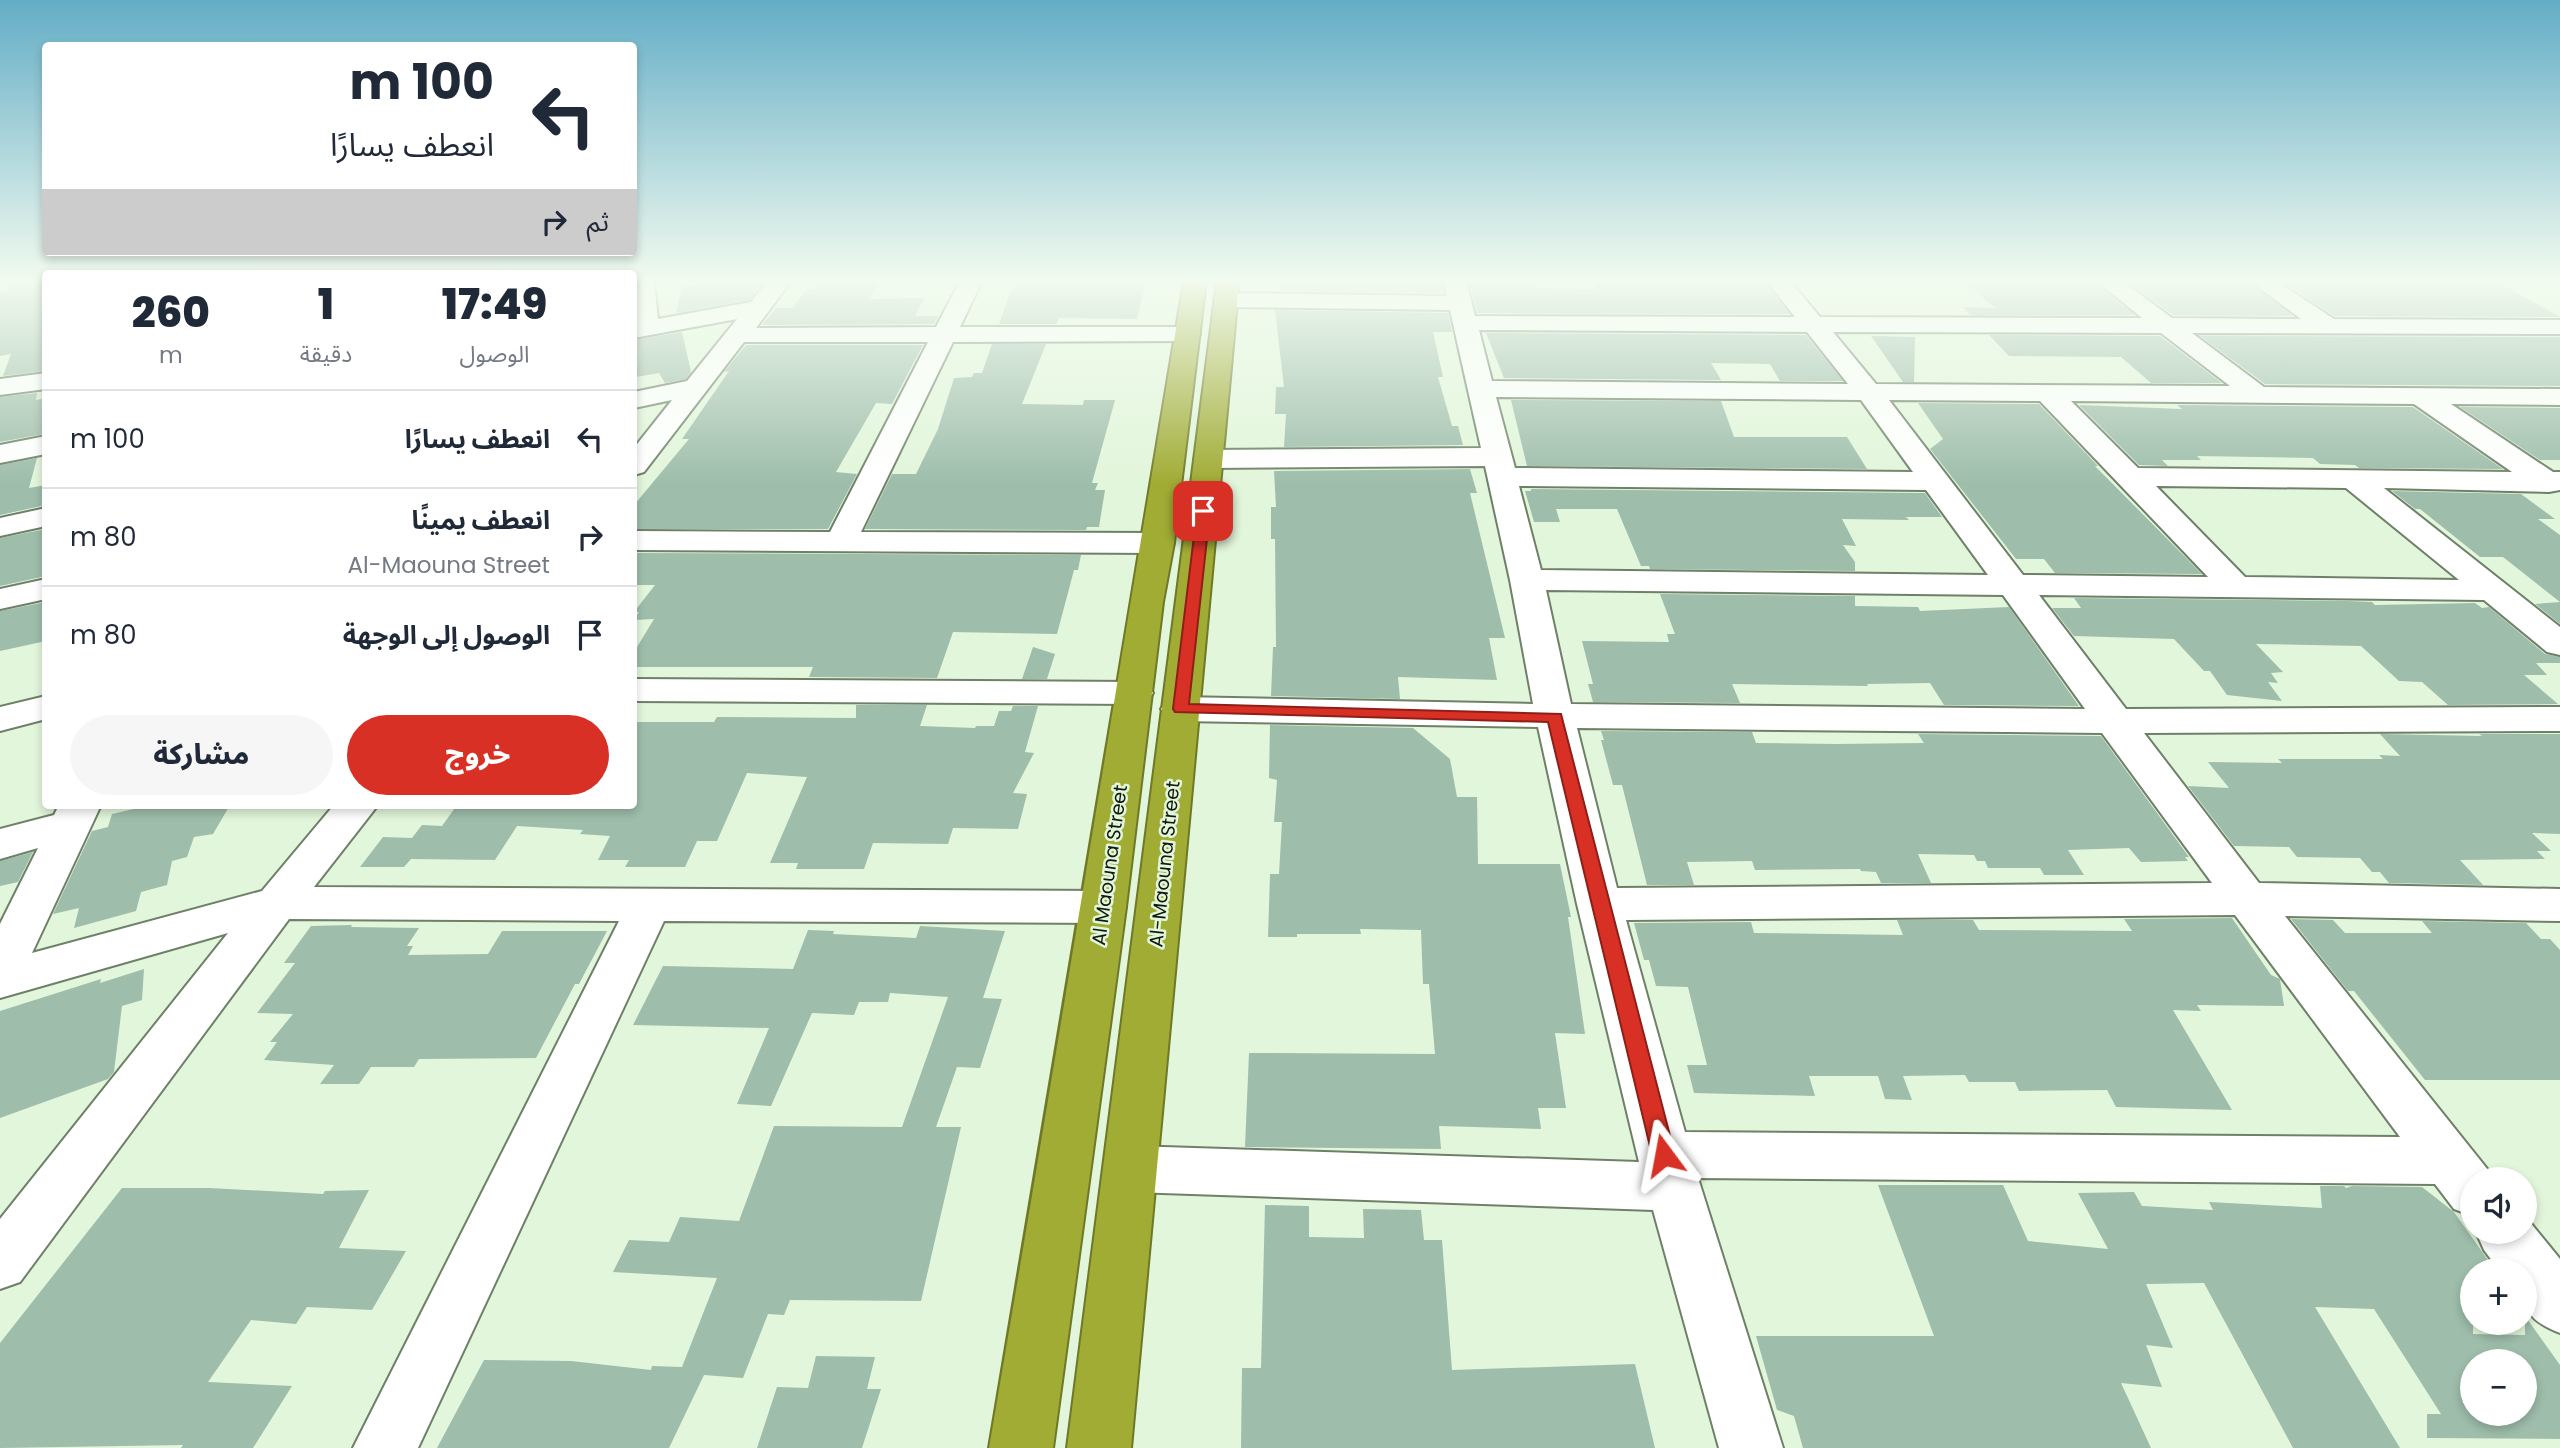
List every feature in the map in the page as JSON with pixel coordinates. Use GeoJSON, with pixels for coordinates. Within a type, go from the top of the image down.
{"type":"FeatureCollection","features":[{"type":"Feature","properties":{"kind":"highway","name":"Al Maouna Street"},"geometry":{"type":"LineString","coordinates":[[1021,1448],[1186,349]]}},
{"type":"Feature","properties":{"kind":"highway","name":"Al-Maouna Street"},"geometry":{"type":"LineString","coordinates":[[1099,1448],[1209,459],[1213,349]]}},
{"type":"Feature","properties":{"kind":"street"},"geometry":{"type":"LineString","coordinates":[[637,462],[727,349]]}},
{"type":"Feature","properties":{"kind":"street"},"geometry":{"type":"LineString","coordinates":[[841,541],[937,349]]}},
{"type":"Feature","properties":{"kind":"street"},"geometry":{"type":"LineString","coordinates":[[1472,349],[1599,904],[1668,1171],[1751,1448]]}},
{"type":"Feature","properties":{"kind":"street"},"geometry":{"type":"LineString","coordinates":[[1834,349],[2247,899],[2460,1175]]}},
{"type":"Feature","properties":{"kind":"street"},"geometry":{"type":"LineString","coordinates":[[2196,349],[2255,393]]}},
{"type":"Feature","properties":{"kind":"street"},"geometry":{"type":"LineString","coordinates":[[0,387],[42,382]]}},
{"type":"Feature","properties":{"kind":"street"},"geometry":{"type":"LineString","coordinates":[[637,399],[697,387]]}},
{"type":"Feature","properties":{"kind":"street"},"geometry":{"type":"LineString","coordinates":[[1483,390],[2560,397]]}},
{"type":"Feature","properties":{"kind":"street"},"geometry":{"type":"LineString","coordinates":[[2047,393],[2235,586]]}},
{"type":"Feature","properties":{"kind":"street"},"geometry":{"type":"LineString","coordinates":[[2420,396],[2555,484]]}},
{"type":"Feature","properties":{"kind":"street"},"geometry":{"type":"LineString","coordinates":[[0,454],[42,446]]}},
{"type":"Feature","properties":{"kind":"street"},"geometry":{"type":"LineString","coordinates":[[1209,459],[1933,481]]}},
{"type":"Feature","properties":{"kind":"street"},"geometry":{"type":"LineString","coordinates":[[2130,477],[2352,478],[2555,484]]}},
{"type":"Feature","properties":{"kind":"street"},"geometry":{"type":"LineString","coordinates":[[2352,478],[2560,644]]}},
{"type":"Feature","properties":{"kind":"street"},"geometry":{"type":"LineString","coordinates":[[0,527],[42,518]]}},
{"type":"Feature","properties":{"kind":"street"},"geometry":{"type":"LineString","coordinates":[[637,541],[1158,543]]}},
{"type":"Feature","properties":{"kind":"street"},"geometry":{"type":"LineString","coordinates":[[1527,580],[2491,590]]}},
{"type":"Feature","properties":{"kind":"street"},"geometry":{"type":"LineString","coordinates":[[0,600],[42,590]]}},
{"type":"Feature","properties":{"kind":"street"},"geometry":{"type":"LineString","coordinates":[[637,690],[1134,693]]}},
{"type":"Feature","properties":{"kind":"street"},"geometry":{"type":"LineString","coordinates":[[0,719],[42,708]]}},
{"type":"Feature","properties":{"kind":"street"},"geometry":{"type":"LineString","coordinates":[[1180,709],[1555,717],[2560,719]]}},
{"type":"Feature","properties":{"kind":"street"},"geometry":{"type":"LineString","coordinates":[[0,1263],[277,903],[354,809]]}},
{"type":"Feature","properties":{"kind":"street"},"geometry":{"type":"LineString","coordinates":[[0,845],[75,815]]}},
{"type":"Feature","properties":{"kind":"street"},"geometry":{"type":"LineString","coordinates":[[0,972],[75,815]]}},
{"type":"Feature","properties":{"kind":"street"},"geometry":{"type":"LineString","coordinates":[[1599,904],[2247,899],[2558,908]]}},
{"type":"Feature","properties":{"kind":"street"},"geometry":{"type":"LineString","coordinates":[[0,980],[277,903],[1104,907]]}},
{"type":"Feature","properties":{"kind":"street"},"geometry":{"type":"LineString","coordinates":[[385,1448],[650,903]]}},
{"type":"Feature","properties":{"kind":"street"},"geometry":{"type":"LineString","coordinates":[[1132,1169],[2460,1176]]}},
{"type":"Feature","properties":{"kind":"street"},"geometry":{"type":"LineString","coordinates":[[2513,1244],[2560,1305]]}},
{"type":"Feature","properties":{"kind":"building"},"geometry":{"type":"Polygon","coordinates":[[[0,349],[42,349],[42,371],[3,376],[11,354],[0,356],[0,349]]]}},
{"type":"Feature","properties":{"kind":"building"},"geometry":{"type":"Polygon","coordinates":[[[637,349],[686,349],[691,372],[686,379],[665,383],[659,373],[637,377],[637,349]]]}},
{"type":"Feature","properties":{"kind":"building"},"geometry":{"type":"Polygon","coordinates":[[[743,349],[921,349],[892,404],[876,403],[836,472],[857,474],[828,529],[637,529],[637,501],[689,439],[682,439],[729,371],[724,372],[743,349]]]}},
{"type":"Feature","properties":{"kind":"building"},"geometry":{"type":"Polygon","coordinates":[[[990,349],[1044,349],[1022,404],[1083,405],[1084,400],[1115,400],[1092,483],[1098,483],[1095,490],[1105,490],[1099,527],[1087,527],[1086,530],[865,529],[892,474],[916,474],[938,429],[954,378],[972,377],[974,373],[982,373],[990,349]]]}},
{"type":"Feature","properties":{"kind":"building"},"geometry":{"type":"Polygon","coordinates":[[[1280,349],[1437,349],[1443,377],[1438,377],[1452,426],[1458,426],[1463,445],[1284,447],[1286,414],[1275,414],[1276,387],[1284,387],[1280,349]]]}},
{"type":"Feature","properties":{"kind":"building"},"geometry":{"type":"Polygon","coordinates":[[[1492,349],[1817,349],[1843,381],[1780,381],[1770,364],[1711,363],[1721,380],[1504,378],[1492,349]]]}},
{"type":"Feature","properties":{"kind":"building"},"geometry":{"type":"Polygon","coordinates":[[[1880,349],[1915,349],[1914,382],[1903,382],[1880,349]]]}},
{"type":"Feature","properties":{"kind":"building"},"geometry":{"type":"Polygon","coordinates":[[[2002,349],[2177,349],[2222,383],[2151,383],[2121,357],[2009,356],[2002,349]]]}},
{"type":"Feature","properties":{"kind":"building"},"geometry":{"type":"Polygon","coordinates":[[[2217,349],[2560,349],[2560,386],[2265,384],[2217,349]]]}},
{"type":"Feature","properties":{"kind":"building"},"geometry":{"type":"Polygon","coordinates":[[[37,393],[36,400],[42,399],[42,434],[0,442],[0,397],[37,393]]]}},
{"type":"Feature","properties":{"kind":"building"},"geometry":{"type":"Polygon","coordinates":[[[1511,400],[1721,401],[1734,437],[1847,437],[1867,469],[1527,466],[1511,400]]]}},
{"type":"Feature","properties":{"kind":"building"},"geometry":{"type":"Polygon","coordinates":[[[1918,403],[2039,404],[2098,466],[2095,466],[2202,574],[2055,573],[2044,559],[2016,559],[1930,449],[1943,439],[1918,403]]]}},
{"type":"Feature","properties":{"kind":"building"},"geometry":{"type":"Polygon","coordinates":[[[2079,405],[2182,409],[2177,405],[2413,407],[2503,469],[2359,468],[2355,465],[2320,464],[2313,458],[2197,456],[2201,460],[2162,460],[2168,466],[2139,465],[2079,405]]]}},
{"type":"Feature","properties":{"kind":"building"},"geometry":{"type":"Polygon","coordinates":[[[2460,407],[2560,408],[2560,460],[2540,460],[2460,407]]]}},
{"type":"Feature","properties":{"kind":"building"},"geometry":{"type":"Polygon","coordinates":[[[37,458],[29,488],[42,486],[42,506],[0,515],[0,465],[37,458]]]}},
{"type":"Feature","properties":{"kind":"building"},"geometry":{"type":"Polygon","coordinates":[[[1470,469],[1477,493],[1470,493],[1505,638],[1489,638],[1497,680],[1398,677],[1400,699],[1271,696],[1273,647],[1276,647],[1275,539],[1271,539],[1271,507],[1276,507],[1274,471],[1470,469]]]}},
{"type":"Feature","properties":{"kind":"building"},"geometry":{"type":"Polygon","coordinates":[[[1525,491],[1925,493],[1942,517],[1906,517],[1909,520],[1842,519],[1856,546],[1843,545],[1855,562],[1855,571],[1650,569],[1649,566],[1641,566],[1617,509],[1556,509],[1560,522],[1534,522],[1525,491]]]}},
{"type":"Feature","properties":{"kind":"building"},"geometry":{"type":"Polygon","coordinates":[[[2392,491],[2521,494],[2555,519],[2538,519],[2560,535],[2560,602],[2503,557],[2480,557],[2420,509],[2415,509],[2392,491]]]}},
{"type":"Feature","properties":{"kind":"building"},"geometry":{"type":"Polygon","coordinates":[[[42,530],[42,577],[0,586],[0,538],[42,530]]]}},
{"type":"Feature","properties":{"kind":"building"},"geometry":{"type":"Polygon","coordinates":[[[637,553],[1081,555],[1078,570],[1074,570],[1057,634],[953,632],[937,678],[809,677],[813,667],[637,667],[637,647],[654,619],[637,620],[637,608],[655,585],[637,585],[637,553]]]}},
{"type":"Feature","properties":{"kind":"building"},"geometry":{"type":"Polygon","coordinates":[[[1660,594],[1855,596],[1855,606],[1918,607],[1920,611],[2009,607],[2079,706],[1944,705],[1930,683],[1867,684],[1868,686],[1732,684],[1740,703],[1593,702],[1588,684],[1593,684],[1582,641],[1669,642],[1667,634],[1675,634],[1660,594]]]}},
{"type":"Feature","properties":{"kind":"building"},"geometry":{"type":"Polygon","coordinates":[[[2074,598],[2347,601],[2372,602],[2375,605],[2475,603],[2482,608],[2489,607],[2545,654],[2560,657],[2560,663],[2536,663],[2547,675],[2524,675],[2558,704],[2448,705],[2422,682],[2399,681],[2361,646],[2256,644],[2283,672],[2271,673],[2278,683],[2268,682],[2282,701],[2227,695],[2210,671],[2204,671],[2174,639],[2074,636],[2052,608],[2081,608],[2074,598]]]}},
{"type":"Feature","properties":{"kind":"building"},"geometry":{"type":"Polygon","coordinates":[[[2560,602],[2560,624],[2535,604],[2560,602]]]}},
{"type":"Feature","properties":{"kind":"building"},"geometry":{"type":"Polygon","coordinates":[[[42,603],[42,642],[0,651],[0,611],[42,603]]]}},
{"type":"Feature","properties":{"kind":"building"},"geometry":{"type":"Polygon","coordinates":[[[1033,647],[1055,654],[1047,679],[1022,679],[1033,647]]]}},
{"type":"Feature","properties":{"kind":"building"},"geometry":{"type":"Polygon","coordinates":[[[856,705],[927,705],[920,726],[975,728],[994,726],[999,711],[1011,711],[1013,706],[1038,706],[1025,752],[1034,753],[1013,793],[1027,794],[1018,829],[953,828],[948,844],[873,843],[864,869],[796,869],[798,863],[770,863],[807,777],[747,773],[717,841],[697,841],[685,867],[625,867],[629,860],[598,860],[610,836],[580,834],[583,830],[517,826],[495,860],[411,859],[404,867],[360,867],[383,837],[412,838],[422,825],[442,826],[454,809],[637,809],[637,722],[714,722],[717,717],[856,718],[856,705]]]}},
{"type":"Feature","properties":{"kind":"building"},"geometry":{"type":"Polygon","coordinates":[[[1270,725],[1413,728],[1450,759],[1457,797],[1477,797],[1478,864],[1560,864],[1571,917],[1568,917],[1585,1034],[1555,1033],[1566,1108],[1538,1108],[1541,1129],[1439,1126],[1441,1149],[1245,1147],[1249,1053],[1435,1054],[1429,984],[1423,984],[1421,930],[1360,929],[1361,934],[1268,937],[1270,874],[1279,874],[1282,822],[1274,822],[1277,780],[1269,778],[1270,725]]]}},
{"type":"Feature","properties":{"kind":"building"},"geometry":{"type":"Polygon","coordinates":[[[1601,731],[1752,732],[1756,743],[1836,744],[1924,743],[1918,734],[2101,736],[2189,857],[2185,857],[2188,861],[2141,862],[2129,848],[2068,850],[2084,875],[2044,875],[2040,868],[1988,868],[1985,861],[1977,861],[1974,855],[1918,854],[1931,883],[1881,883],[1876,872],[1860,869],[1755,870],[1752,861],[1687,862],[1694,885],[1647,885],[1622,785],[1613,785],[1601,731]]]}},
{"type":"Feature","properties":{"kind":"building"},"geometry":{"type":"Polygon","coordinates":[[[2380,734],[2560,734],[2560,834],[2532,833],[2551,851],[2537,851],[2545,859],[2460,860],[2483,885],[2389,883],[2380,872],[2372,872],[2360,858],[2297,857],[2289,847],[2234,846],[2188,786],[2229,788],[2208,762],[2282,763],[2278,759],[2383,759],[2379,755],[2400,756],[2380,734]]]}},
{"type":"Feature","properties":{"kind":"building"},"geometry":{"type":"Polygon","coordinates":[[[134,809],[228,809],[213,834],[194,837],[187,857],[172,861],[167,885],[141,892],[136,911],[74,928],[79,908],[53,914],[92,831],[108,827],[112,814],[134,809]]]}},
{"type":"Feature","properties":{"kind":"building"},"geometry":{"type":"Polygon","coordinates":[[[33,852],[18,882],[0,886],[0,861],[33,852]]]}},
{"type":"Feature","properties":{"kind":"building"},"geometry":{"type":"Polygon","coordinates":[[[2232,918],[2271,975],[2280,979],[2284,1006],[2197,1005],[2201,1011],[2173,1010],[2232,1110],[2116,1107],[2107,1090],[2019,1091],[2015,1082],[1969,1082],[1965,1075],[1903,1076],[1912,1100],[1885,1099],[1878,1076],[1809,1076],[1815,1096],[1694,1093],[1687,1065],[1707,1065],[1688,987],[1656,986],[1649,960],[1644,960],[1634,923],[1751,922],[1754,933],[1903,935],[1897,920],[1973,920],[1979,930],[2132,931],[2124,919],[2232,918]]]}},
{"type":"Feature","properties":{"kind":"building"},"geometry":{"type":"Polygon","coordinates":[[[2291,919],[2333,920],[2345,933],[2432,933],[2422,921],[2526,923],[2541,939],[2550,939],[2560,950],[2560,1080],[2425,1080],[2354,991],[2348,991],[2291,919]]]}},
{"type":"Feature","properties":{"kind":"building"},"geometry":{"type":"Polygon","coordinates":[[[352,925],[351,927],[419,928],[407,946],[413,946],[408,955],[488,954],[502,931],[607,931],[536,1058],[419,1059],[414,1067],[371,1067],[359,1084],[320,1084],[334,1065],[264,1060],[277,1042],[270,1042],[293,1014],[257,1013],[295,963],[284,963],[311,926],[352,925]]]}},
{"type":"Feature","properties":{"kind":"building"},"geometry":{"type":"Polygon","coordinates":[[[920,926],[1005,931],[983,998],[1002,999],[980,1068],[957,1067],[936,1127],[961,1127],[921,1301],[790,1300],[784,1315],[768,1314],[743,1378],[704,1375],[669,1448],[437,1448],[484,1360],[571,1361],[651,1370],[652,1366],[682,1367],[717,1278],[613,1272],[629,1240],[669,1242],[680,1217],[739,1221],[774,1126],[902,1127],[948,997],[890,993],[888,1002],[859,1002],[854,1015],[812,1013],[771,1106],[737,1104],[769,1028],[633,1025],[663,966],[793,969],[808,930],[834,931],[833,934],[916,938],[920,926]]]}},
{"type":"Feature","properties":{"kind":"building"},"geometry":{"type":"Polygon","coordinates":[[[144,969],[142,1000],[122,1006],[114,1072],[108,1079],[0,1118],[0,1011],[101,979],[100,983],[144,969]]]}},
{"type":"Feature","properties":{"kind":"building"},"geometry":{"type":"Polygon","coordinates":[[[1878,1185],[2003,1185],[2028,1241],[2108,1249],[2078,1193],[2134,1192],[2142,1206],[2213,1210],[2209,1202],[2322,1208],[2320,1186],[2422,1187],[2454,1212],[2460,1220],[2460,1244],[2477,1244],[2487,1258],[2460,1258],[2460,1335],[2537,1335],[2537,1333],[2560,1365],[2560,1439],[2427,1438],[2427,1414],[2441,1414],[2374,1309],[2315,1307],[2400,1448],[2293,1448],[2204,1283],[2146,1284],[2173,1348],[2146,1345],[2162,1387],[2121,1383],[2151,1448],[1803,1448],[1794,1416],[1777,1410],[1756,1336],[1934,1336],[1878,1185]]]}},
{"type":"Feature","properties":{"kind":"building"},"geometry":{"type":"Polygon","coordinates":[[[122,1188],[209,1188],[323,1194],[325,1191],[369,1190],[339,1248],[406,1251],[372,1310],[307,1307],[296,1324],[251,1320],[208,1382],[292,1386],[253,1448],[181,1448],[183,1445],[0,1448],[0,1343],[122,1188]]]}},
{"type":"Feature","properties":{"kind":"building"},"geometry":{"type":"Polygon","coordinates":[[[1265,1205],[1309,1206],[1309,1237],[1364,1238],[1363,1209],[1421,1210],[1424,1240],[1442,1240],[1452,1370],[1635,1364],[1655,1448],[1241,1448],[1242,1368],[1261,1368],[1265,1205]]]}},
{"type":"Feature","properties":{"kind":"building"},"geometry":{"type":"Polygon","coordinates":[[[816,1356],[875,1357],[867,1389],[881,1389],[862,1448],[757,1448],[777,1387],[808,1388],[816,1356]]]}},
{"type":"Feature","properties":{"kind":"route"},"geometry":{"type":"LineString","coordinates":[[1203,511],[1180,709],[1555,717],[1599,904],[1664,1155]]}}]}
